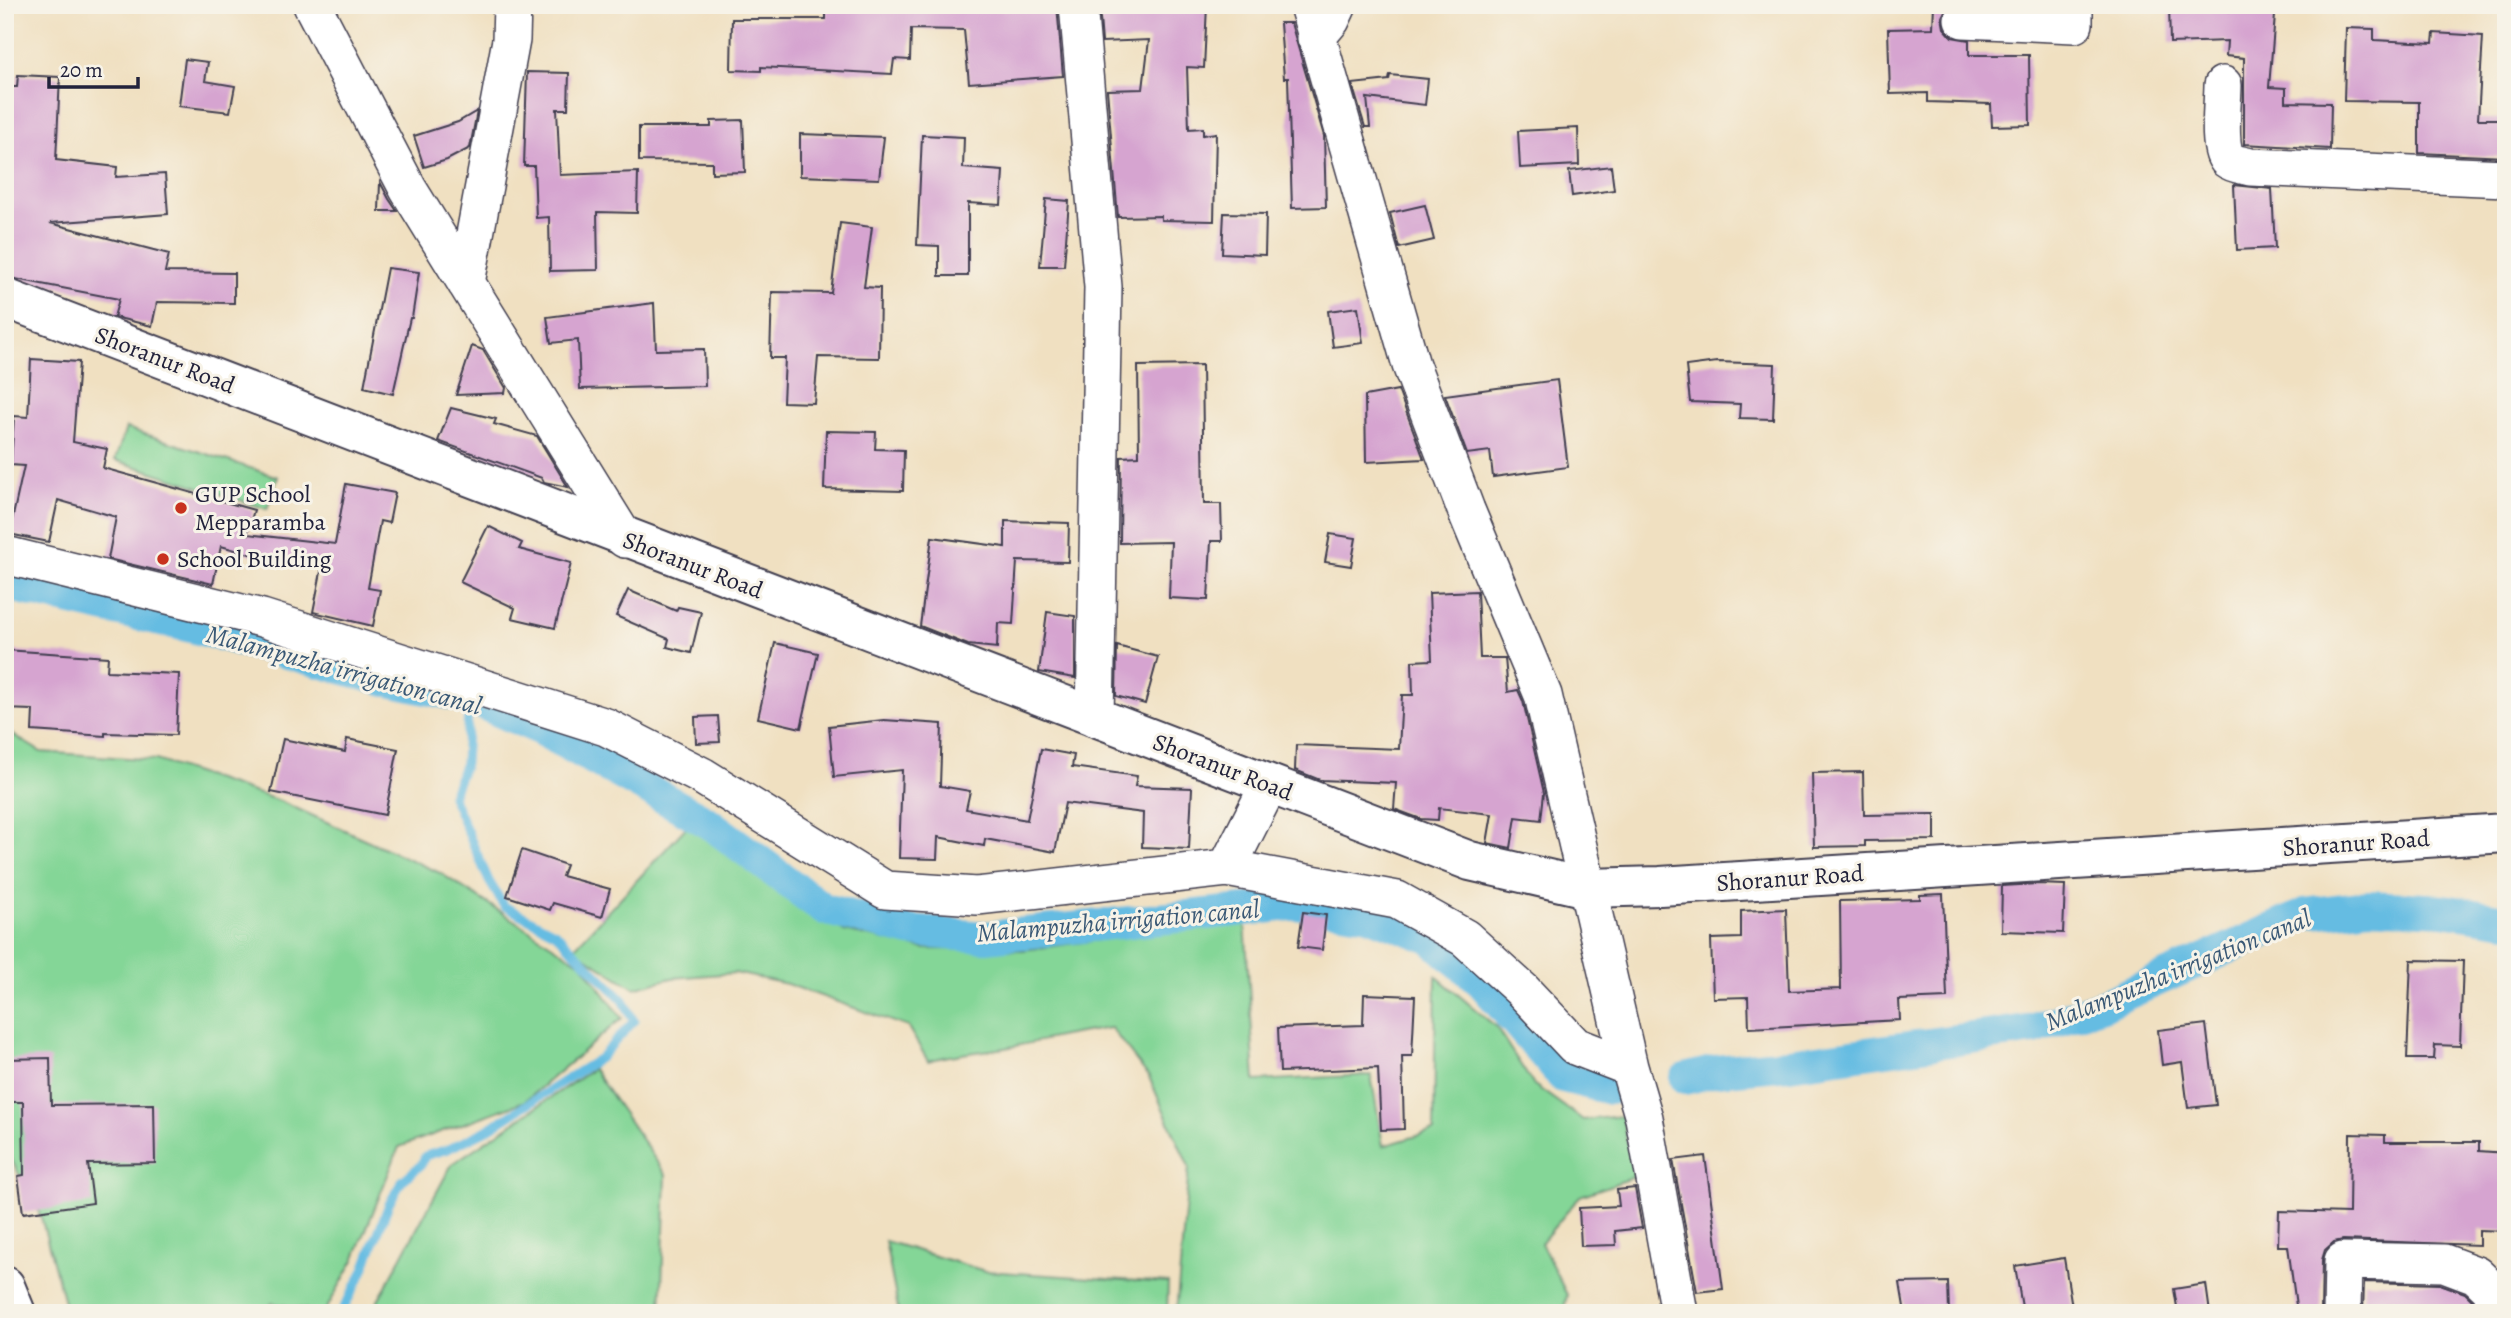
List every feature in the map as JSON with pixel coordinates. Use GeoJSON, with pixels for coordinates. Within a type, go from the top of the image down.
{"type":"FeatureCollection","features":[{"type":"Feature","properties":{"kind":"main road","name":"Shoranur Road"},"geometry":{"type":"LineString","coordinates":[[5,298],[625,539],[1470,861],[1587,888],[1660,886],[2506,833]]}},
{"type":"Feature","properties":{"kind":"main road"},"geometry":{"type":"LineString","coordinates":[[5,1286],[16,1313]]}},
{"type":"Feature","properties":{"kind":"street"},"geometry":{"type":"LineString","coordinates":[[312,5],[408,189],[625,539]]}},
{"type":"Feature","properties":{"kind":"street"},"geometry":{"type":"LineString","coordinates":[[466,283],[511,40],[512,5]]}},
{"type":"Feature","properties":{"kind":"street"},"geometry":{"type":"LineString","coordinates":[[1078,5],[1103,287],[1095,718]]}},
{"type":"Feature","properties":{"kind":"street"},"geometry":{"type":"LineString","coordinates":[[1338,5],[1331,20],[1312,22],[1410,365],[1466,510],[1544,695],[1629,1067],[1644,1118],[1679,1313]]}},
{"type":"Feature","properties":{"kind":"street"},"geometry":{"type":"LineString","coordinates":[[1963,19],[2074,24],[2074,5]]}},
{"type":"Feature","properties":{"kind":"street"},"geometry":{"type":"LineString","coordinates":[[2223,85],[2222,146],[2225,157],[2231,162],[2250,167],[2506,178]]}},
{"type":"Feature","properties":{"kind":"street"},"geometry":{"type":"LineString","coordinates":[[5,555],[262,618],[606,727],[702,776],[885,890],[977,896],[1227,868],[1397,900],[1465,938],[1522,990],[1575,1046],[1629,1067]]}},
{"type":"Feature","properties":{"kind":"street"},"geometry":{"type":"LineString","coordinates":[[1227,868],[1269,785]]}},
{"type":"Feature","properties":{"kind":"street"},"geometry":{"type":"LineString","coordinates":[[2342,1313],[2343,1261],[2444,1264],[2476,1275],[2506,1304]]}},
{"type":"Feature","properties":{"kind":"green space"},"geometry":{"type":"Polygon","coordinates":[[[126,428],[278,477],[267,509],[115,460],[126,428]]]}},
{"type":"Feature","properties":{"kind":"green space"},"geometry":{"type":"Polygon","coordinates":[[[5,730],[41,752],[156,760],[280,801],[440,873],[582,964],[622,1018],[525,1101],[399,1147],[354,1260],[324,1313],[272,1303],[265,1313],[67,1313],[41,1217],[5,1147],[5,730]]]}},
{"type":"Feature","properties":{"kind":"green space"},"geometry":{"type":"Polygon","coordinates":[[[689,824],[844,931],[925,949],[1023,950],[1245,921],[1255,1081],[1371,1075],[1383,1146],[1434,1131],[1436,976],[1496,1027],[1533,1084],[1583,1120],[1622,1116],[1634,1177],[1580,1196],[1541,1243],[1567,1295],[1563,1313],[1176,1313],[1189,1167],[1149,1077],[1111,1028],[928,1061],[908,1027],[787,984],[735,973],[672,978],[634,988],[573,949],[689,824]]]}},
{"type":"Feature","properties":{"kind":"green space"},"geometry":{"type":"Polygon","coordinates":[[[593,1069],[666,1175],[661,1313],[376,1313],[373,1310],[452,1164],[593,1069]]]}},
{"type":"Feature","properties":{"kind":"green space"},"geometry":{"type":"Polygon","coordinates":[[[885,1241],[985,1271],[1168,1283],[1167,1313],[899,1313],[885,1241]]]}},
{"type":"Feature","properties":{"kind":"building"},"geometry":{"type":"Polygon","coordinates":[[[826,5],[986,5],[986,11],[1057,5],[1063,76],[969,83],[964,30],[911,29],[910,60],[894,59],[892,74],[761,67],[761,71],[731,70],[732,19],[826,19],[826,5]]]}},
{"type":"Feature","properties":{"kind":"building"},"geometry":{"type":"Polygon","coordinates":[[[1207,5],[1204,68],[1187,67],[1189,129],[1203,128],[1203,135],[1216,133],[1214,221],[1161,220],[1161,216],[1118,217],[1107,90],[1143,89],[1149,40],[1102,42],[1099,6],[1207,5]]]}},
{"type":"Feature","properties":{"kind":"building"},"geometry":{"type":"Polygon","coordinates":[[[1934,5],[1948,5],[1942,17],[1944,28],[1952,37],[1969,40],[1969,55],[2029,55],[2030,125],[1992,126],[1991,104],[1928,102],[1928,93],[1890,94],[1888,29],[1933,28],[1934,5]]]}},
{"type":"Feature","properties":{"kind":"building"},"geometry":{"type":"Polygon","coordinates":[[[2169,5],[2217,5],[2217,10],[2275,15],[2269,87],[2286,88],[2286,102],[2331,103],[2330,149],[2244,144],[2244,58],[2226,56],[2227,41],[2170,43],[2169,5]]]}},
{"type":"Feature","properties":{"kind":"building"},"geometry":{"type":"Polygon","coordinates":[[[1280,23],[1291,23],[1324,136],[1326,207],[1292,208],[1288,78],[1284,78],[1280,23]]]}},
{"type":"Feature","properties":{"kind":"building"},"geometry":{"type":"Polygon","coordinates":[[[2346,28],[2374,29],[2374,40],[2433,43],[2434,33],[2483,36],[2478,119],[2506,119],[2506,157],[2419,153],[2419,102],[2344,101],[2346,28]]]}},
{"type":"Feature","properties":{"kind":"building"},"geometry":{"type":"Polygon","coordinates":[[[185,59],[208,62],[205,81],[235,86],[230,112],[179,106],[185,59]]]}},
{"type":"Feature","properties":{"kind":"building"},"geometry":{"type":"Polygon","coordinates":[[[527,72],[569,73],[568,109],[557,109],[560,175],[638,172],[637,213],[597,212],[598,270],[550,271],[549,217],[536,218],[534,166],[524,166],[527,72]]]}},
{"type":"Feature","properties":{"kind":"building"},"geometry":{"type":"Polygon","coordinates":[[[18,75],[60,77],[56,160],[117,167],[116,177],[165,174],[168,214],[50,223],[169,254],[165,272],[234,273],[234,303],[157,302],[152,326],[114,317],[119,299],[5,277],[5,87],[17,87],[18,75]]]}},
{"type":"Feature","properties":{"kind":"building"},"geometry":{"type":"Polygon","coordinates":[[[1390,75],[1428,79],[1425,105],[1367,98],[1370,127],[1365,127],[1352,84],[1389,80],[1390,75]]]}},
{"type":"Feature","properties":{"kind":"building"},"geometry":{"type":"Polygon","coordinates":[[[477,111],[470,148],[447,160],[424,167],[414,136],[458,122],[477,111]]]}},
{"type":"Feature","properties":{"kind":"building"},"geometry":{"type":"Polygon","coordinates":[[[743,120],[745,172],[712,173],[712,162],[639,161],[639,127],[711,127],[711,121],[743,120]]]}},
{"type":"Feature","properties":{"kind":"building"},"geometry":{"type":"Polygon","coordinates":[[[1578,128],[1579,165],[1520,168],[1518,131],[1578,128]]]}},
{"type":"Feature","properties":{"kind":"building"},"geometry":{"type":"Polygon","coordinates":[[[800,134],[884,137],[879,179],[800,176],[800,134]]]}},
{"type":"Feature","properties":{"kind":"building"},"geometry":{"type":"Polygon","coordinates":[[[922,135],[964,137],[963,168],[1003,171],[1001,205],[968,203],[968,276],[939,276],[939,246],[917,245],[922,135]]]}},
{"type":"Feature","properties":{"kind":"building"},"geometry":{"type":"Polygon","coordinates":[[[1611,166],[1614,190],[1572,196],[1569,171],[1611,166]]]}},
{"type":"Feature","properties":{"kind":"building"},"geometry":{"type":"Polygon","coordinates":[[[380,182],[389,199],[397,211],[379,211],[380,182]]]}},
{"type":"Feature","properties":{"kind":"building"},"geometry":{"type":"Polygon","coordinates":[[[2234,185],[2272,189],[2275,248],[2237,250],[2234,185]]]}},
{"type":"Feature","properties":{"kind":"building"},"geometry":{"type":"Polygon","coordinates":[[[1046,199],[1069,201],[1064,266],[1040,266],[1046,199]]]}},
{"type":"Feature","properties":{"kind":"building"},"geometry":{"type":"Polygon","coordinates":[[[1425,205],[1434,240],[1399,248],[1390,213],[1425,205]]]}},
{"type":"Feature","properties":{"kind":"building"},"geometry":{"type":"Polygon","coordinates":[[[1224,213],[1266,214],[1265,255],[1222,253],[1224,213]]]}},
{"type":"Feature","properties":{"kind":"building"},"geometry":{"type":"Polygon","coordinates":[[[840,223],[872,227],[864,287],[880,288],[879,358],[818,357],[814,403],[783,402],[785,358],[770,358],[772,292],[831,293],[840,223]]]}},
{"type":"Feature","properties":{"kind":"building"},"geometry":{"type":"Polygon","coordinates":[[[387,268],[419,272],[412,318],[393,394],[364,387],[387,268]]]}},
{"type":"Feature","properties":{"kind":"building"},"geometry":{"type":"Polygon","coordinates":[[[654,303],[656,350],[704,349],[705,386],[580,389],[578,340],[551,343],[547,317],[654,303]]]}},
{"type":"Feature","properties":{"kind":"building"},"geometry":{"type":"Polygon","coordinates":[[[1358,307],[1363,343],[1333,347],[1328,311],[1358,307]]]}},
{"type":"Feature","properties":{"kind":"building"},"geometry":{"type":"Polygon","coordinates":[[[472,346],[483,350],[506,388],[505,393],[456,395],[472,346]]]}},
{"type":"Feature","properties":{"kind":"building"},"geometry":{"type":"Polygon","coordinates":[[[31,359],[79,362],[73,442],[107,449],[103,468],[254,510],[247,534],[335,544],[346,484],[395,493],[389,523],[380,521],[368,588],[380,590],[373,626],[313,612],[322,567],[275,561],[221,546],[213,584],[108,559],[116,517],[58,500],[49,542],[9,534],[24,466],[11,465],[14,416],[28,417],[31,359]]]}},
{"type":"Feature","properties":{"kind":"building"},"geometry":{"type":"Polygon","coordinates":[[[1717,362],[1775,364],[1773,419],[1739,418],[1740,404],[1690,402],[1686,366],[1717,362]]]}},
{"type":"Feature","properties":{"kind":"building"},"geometry":{"type":"Polygon","coordinates":[[[1202,365],[1204,504],[1221,504],[1222,541],[1211,541],[1208,600],[1169,598],[1171,542],[1120,543],[1121,457],[1139,456],[1138,366],[1202,365]]]}},
{"type":"Feature","properties":{"kind":"building"},"geometry":{"type":"Polygon","coordinates":[[[1557,380],[1568,467],[1493,477],[1490,451],[1467,454],[1445,395],[1557,380]]]}},
{"type":"Feature","properties":{"kind":"building"},"geometry":{"type":"Polygon","coordinates":[[[1398,390],[1424,459],[1366,462],[1365,396],[1398,390]]]}},
{"type":"Feature","properties":{"kind":"building"},"geometry":{"type":"Polygon","coordinates":[[[451,408],[496,419],[494,424],[537,436],[568,487],[544,482],[542,478],[438,441],[451,408]]]}},
{"type":"Feature","properties":{"kind":"building"},"geometry":{"type":"Polygon","coordinates":[[[826,431],[876,432],[875,449],[904,450],[903,491],[824,489],[826,431]]]}},
{"type":"Feature","properties":{"kind":"building"},"geometry":{"type":"Polygon","coordinates":[[[1005,521],[1069,523],[1068,562],[1017,561],[1013,624],[998,623],[997,648],[968,645],[920,626],[932,537],[1005,547],[1005,521]]]}},
{"type":"Feature","properties":{"kind":"building"},"geometry":{"type":"Polygon","coordinates":[[[488,526],[522,543],[519,549],[571,563],[555,628],[512,618],[515,608],[460,582],[488,526]]]}},
{"type":"Feature","properties":{"kind":"building"},"geometry":{"type":"Polygon","coordinates":[[[1330,534],[1356,538],[1351,566],[1325,562],[1330,534]]]}},
{"type":"Feature","properties":{"kind":"building"},"geometry":{"type":"Polygon","coordinates":[[[628,590],[676,611],[678,607],[701,612],[691,653],[667,647],[669,639],[616,616],[628,590]]]}},
{"type":"Feature","properties":{"kind":"building"},"geometry":{"type":"Polygon","coordinates":[[[1477,591],[1480,658],[1505,658],[1508,692],[1518,690],[1523,701],[1544,793],[1541,820],[1516,817],[1511,848],[1487,843],[1492,814],[1439,808],[1438,820],[1421,819],[1394,809],[1396,783],[1320,780],[1295,770],[1296,745],[1399,749],[1402,695],[1413,695],[1412,661],[1432,660],[1429,593],[1477,591]]]}},
{"type":"Feature","properties":{"kind":"building"},"geometry":{"type":"Polygon","coordinates":[[[1047,612],[1075,616],[1075,678],[1039,672],[1047,612]]]}},
{"type":"Feature","properties":{"kind":"building"},"geometry":{"type":"Polygon","coordinates":[[[775,643],[818,653],[801,728],[758,718],[775,643]]]}},
{"type":"Feature","properties":{"kind":"building"},"geometry":{"type":"Polygon","coordinates":[[[1117,646],[1158,657],[1145,704],[1116,696],[1117,646]]]}},
{"type":"Feature","properties":{"kind":"building"},"geometry":{"type":"Polygon","coordinates":[[[5,650],[108,657],[107,671],[179,674],[176,735],[105,733],[105,736],[32,731],[33,710],[5,709],[5,650]]]}},
{"type":"Feature","properties":{"kind":"building"},"geometry":{"type":"Polygon","coordinates":[[[718,716],[720,742],[696,743],[695,717],[718,716]]]}},
{"type":"Feature","properties":{"kind":"building"},"geometry":{"type":"Polygon","coordinates":[[[884,720],[942,724],[940,786],[970,791],[966,809],[1027,820],[1041,749],[1074,755],[1072,767],[1137,776],[1135,786],[1192,788],[1189,849],[1142,847],[1143,813],[1065,803],[1055,852],[985,839],[984,846],[938,837],[937,859],[899,858],[902,770],[834,777],[829,726],[884,720]]]}},
{"type":"Feature","properties":{"kind":"building"},"geometry":{"type":"Polygon","coordinates":[[[283,739],[345,752],[347,739],[398,749],[385,815],[271,792],[283,739]]]}},
{"type":"Feature","properties":{"kind":"building"},"geometry":{"type":"Polygon","coordinates":[[[1863,772],[1864,815],[1935,814],[1935,840],[1865,841],[1865,846],[1814,847],[1812,773],[1863,772]]]}},
{"type":"Feature","properties":{"kind":"building"},"geometry":{"type":"Polygon","coordinates":[[[522,850],[566,865],[562,876],[610,889],[602,917],[553,903],[550,910],[507,896],[522,850]]]}},
{"type":"Feature","properties":{"kind":"building"},"geometry":{"type":"Polygon","coordinates":[[[2065,885],[2063,933],[2001,931],[2002,886],[2065,885]]]}},
{"type":"Feature","properties":{"kind":"building"},"geometry":{"type":"Polygon","coordinates":[[[1943,894],[1947,998],[1899,1000],[1900,1020],[1749,1028],[1748,997],[1713,998],[1711,939],[1741,938],[1741,911],[1786,909],[1789,991],[1841,989],[1840,901],[1920,899],[1920,895],[1943,894]]]}},
{"type":"Feature","properties":{"kind":"building"},"geometry":{"type":"Polygon","coordinates":[[[1303,912],[1326,915],[1322,950],[1298,947],[1303,912]]]}},
{"type":"Feature","properties":{"kind":"building"},"geometry":{"type":"Polygon","coordinates":[[[2411,960],[2463,961],[2460,1046],[2435,1045],[2434,1059],[2407,1059],[2411,960]]]}},
{"type":"Feature","properties":{"kind":"building"},"geometry":{"type":"Polygon","coordinates":[[[1364,994],[1415,996],[1412,1056],[1402,1056],[1404,1129],[1381,1130],[1378,1068],[1280,1072],[1278,1028],[1363,1025],[1364,994]]]}},
{"type":"Feature","properties":{"kind":"building"},"geometry":{"type":"Polygon","coordinates":[[[2206,1024],[2216,1105],[2188,1108],[2182,1062],[2162,1065],[2158,1030],[2206,1024]]]}},
{"type":"Feature","properties":{"kind":"building"},"geometry":{"type":"Polygon","coordinates":[[[50,1058],[51,1105],[154,1104],[155,1163],[88,1164],[93,1203],[23,1213],[18,1176],[24,1175],[23,1102],[7,1102],[6,1059],[50,1058]]]}},
{"type":"Feature","properties":{"kind":"building"},"geometry":{"type":"Polygon","coordinates":[[[2350,1134],[2385,1135],[2385,1142],[2479,1142],[2479,1151],[2506,1153],[2506,1231],[2479,1230],[2479,1245],[2343,1240],[2334,1242],[2325,1250],[2322,1260],[2321,1313],[2297,1313],[2288,1246],[2278,1246],[2279,1211],[2349,1213],[2350,1134]]]}},
{"type":"Feature","properties":{"kind":"building"},"geometry":{"type":"Polygon","coordinates":[[[1705,1156],[1723,1289],[1697,1292],[1673,1160],[1705,1156]]]}},
{"type":"Feature","properties":{"kind":"building"},"geometry":{"type":"Polygon","coordinates":[[[1635,1188],[1642,1228],[1615,1231],[1616,1245],[1581,1246],[1579,1208],[1619,1206],[1617,1190],[1635,1188]]]}},
{"type":"Feature","properties":{"kind":"building"},"geometry":{"type":"Polygon","coordinates":[[[2064,1258],[2073,1313],[2023,1313],[2015,1266],[2064,1258]]]}},
{"type":"Feature","properties":{"kind":"building"},"geometry":{"type":"Polygon","coordinates":[[[1948,1282],[1949,1313],[1905,1313],[1900,1283],[1948,1282]]]}},
{"type":"Feature","properties":{"kind":"building"},"geometry":{"type":"Polygon","coordinates":[[[2364,1282],[2440,1284],[2465,1293],[2485,1313],[2363,1313],[2364,1282]]]}},
{"type":"Feature","properties":{"kind":"building"},"geometry":{"type":"Polygon","coordinates":[[[2206,1284],[2210,1313],[2178,1313],[2174,1289],[2206,1284]]]}},
{"type":"Feature","properties":{"kind":"waterway","name":"Malampuzha irrigation canal"},"geometry":{"type":"LineString","coordinates":[[5,585],[195,628],[389,681],[469,698],[535,727],[709,823],[824,909],[910,931],[986,937],[1301,904],[1369,914],[1430,938],[1482,983],[1563,1077],[1610,1089]]}},
{"type":"Feature","properties":{"kind":"waterway"},"geometry":{"type":"LineString","coordinates":[[341,1313],[363,1272],[389,1204],[402,1181],[421,1165],[425,1156],[448,1149],[485,1131],[600,1058],[634,1021],[623,1000],[556,933],[504,906],[489,881],[452,796],[465,763],[469,698]]}},
{"type":"Feature","properties":{"kind":"waterway","name":"Malampuzha irrigation canal"},"geometry":{"type":"LineString","coordinates":[[1685,1079],[1716,1071],[1789,1064],[2034,1029],[2105,1004],[2305,914],[2369,906],[2443,910],[2506,920]]}},
{"type":"Feature","properties":{"kind":"place","name":"GUP School Mepparamba"},"geometry":{"type":"Point","coordinates":[181,508]}},
{"type":"Feature","properties":{"kind":"place","name":"School Building"},"geometry":{"type":"Point","coordinates":[163,559]}}]}
